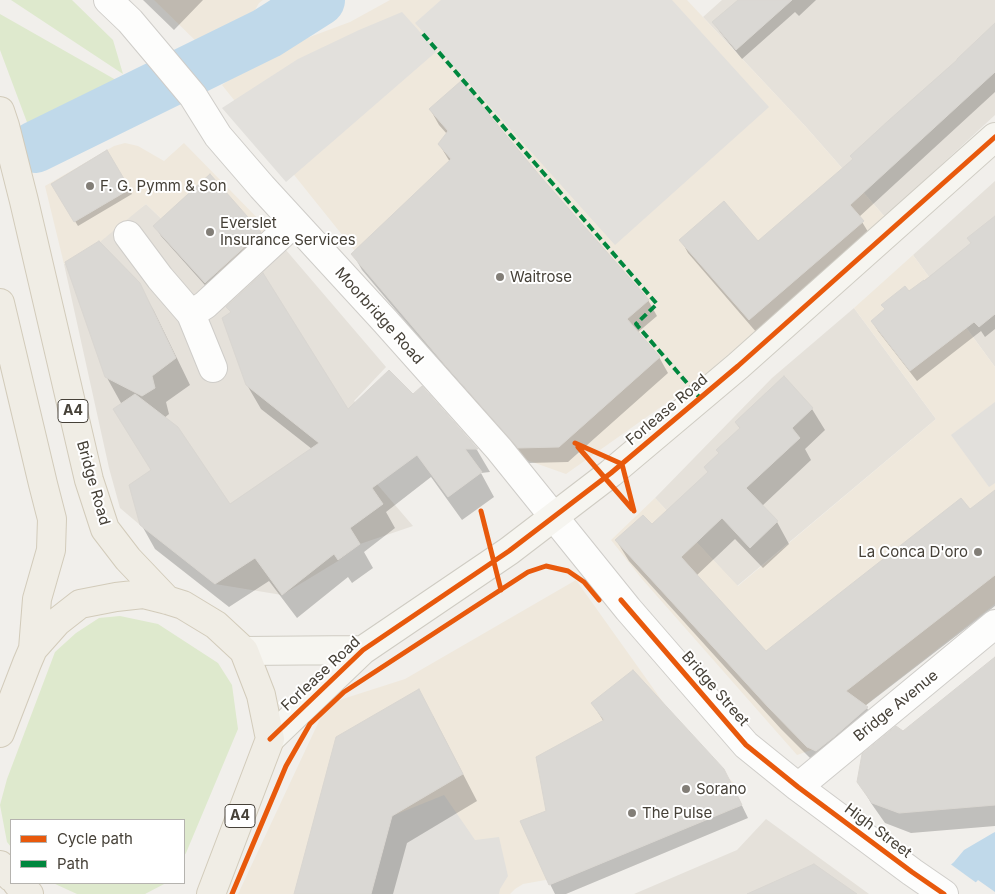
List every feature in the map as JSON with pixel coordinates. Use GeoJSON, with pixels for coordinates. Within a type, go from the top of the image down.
{"type":"FeatureCollection","features":[{"type":"Feature","properties":{"kind":"main road","name":"Bridge Road"},"geometry":{"type":"LineString","coordinates":[[2,119],[24,200],[89,480],[104,529],[128,559],[167,600]]}},
{"type":"Feature","properties":{"kind":"main road","name":"A4"},"geometry":{"type":"LineString","coordinates":[[0,303],[52,518],[51,550],[37,599],[34,649]]}},
{"type":"Feature","properties":{"kind":"main road","name":"A4"},"geometry":{"type":"LineString","coordinates":[[0,733],[34,649],[57,622],[80,604],[142,594],[183,606],[216,625],[244,651],[260,695],[270,739],[211,894]]}},
{"type":"Feature","properties":{"kind":"main road"},"geometry":{"type":"LineString","coordinates":[[0,865],[10,876]]}},
{"type":"Feature","properties":{"kind":"main road"},"geometry":{"type":"LineString","coordinates":[[18,884],[29,894]]}},
{"type":"Feature","properties":{"kind":"street","name":"Moorbridge Road"},"geometry":{"type":"LineString","coordinates":[[108,0],[130,21],[193,96],[218,136],[294,223],[499,449],[554,517]]}},
{"type":"Feature","properties":{"kind":"street","name":"Forlease Road"},"geometry":{"type":"LineString","coordinates":[[270,739],[363,650],[509,551],[611,473],[738,366],[995,137]]}},
{"type":"Feature","properties":{"kind":"street"},"geometry":{"type":"LineString","coordinates":[[191,314],[206,305],[294,223]]}},
{"type":"Feature","properties":{"kind":"street"},"geometry":{"type":"LineString","coordinates":[[128,235],[160,278],[191,314],[213,368]]}},
{"type":"Feature","properties":{"kind":"street","name":"Bridge Street"},"geometry":{"type":"LineString","coordinates":[[554,517],[628,608],[746,744],[798,787]]}},
{"type":"Feature","properties":{"kind":"street","name":"Bridge Avenue"},"geometry":{"type":"LineString","coordinates":[[798,787],[995,624]]}},
{"type":"Feature","properties":{"kind":"street","name":"Forlease Road"},"geometry":{"type":"LineString","coordinates":[[244,651],[363,650]]}},
{"type":"Feature","properties":{"kind":"street","name":"High Street"},"geometry":{"type":"LineString","coordinates":[[798,787],[935,887]]}},
{"type":"Feature","properties":{"kind":"shaded area"},"geometry":{"type":"Polygon","coordinates":[[[154,0],[263,0],[259,3],[247,24],[206,51],[154,0]]]}},
{"type":"Feature","properties":{"kind":"shaded area"},"geometry":{"type":"Polygon","coordinates":[[[390,0],[687,0],[806,127],[885,217],[699,380],[566,474],[521,458],[222,85],[264,54],[350,22],[390,0]]]}},
{"type":"Feature","properties":{"kind":"shaded area"},"geometry":{"type":"Polygon","coordinates":[[[441,0],[672,0],[769,107],[615,245],[415,23],[441,0]]]}},
{"type":"Feature","properties":{"kind":"shaded area"},"geometry":{"type":"Polygon","coordinates":[[[722,0],[995,0],[995,115],[885,217],[806,127],[703,17],[722,0]]]}},
{"type":"Feature","properties":{"kind":"shaded area"},"geometry":{"type":"Polygon","coordinates":[[[402,12],[437,51],[286,182],[222,108],[298,59],[402,12]]]}},
{"type":"Feature","properties":{"kind":"shaded area"},"geometry":{"type":"Polygon","coordinates":[[[125,143],[138,146],[164,161],[184,143],[268,229],[220,275],[146,204],[100,242],[64,264],[45,186],[114,146],[125,143]]]}},
{"type":"Feature","properties":{"kind":"shaded area"},"geometry":{"type":"Polygon","coordinates":[[[995,181],[995,367],[913,255],[995,181]]]}},
{"type":"Feature","properties":{"kind":"shaded area"},"geometry":{"type":"Polygon","coordinates":[[[146,204],[220,275],[268,229],[386,367],[354,401],[415,456],[377,484],[413,526],[360,544],[338,561],[282,595],[215,584],[120,508],[109,468],[64,264],[146,204]]]}},
{"type":"Feature","properties":{"kind":"shaded area"},"geometry":{"type":"Polygon","coordinates":[[[913,255],[995,367],[995,604],[872,700],[814,749],[797,755],[642,579],[611,540],[655,498],[738,586],[936,419],[854,308],[913,255]]]}},
{"type":"Feature","properties":{"kind":"shaded area"},"geometry":{"type":"Polygon","coordinates":[[[854,308],[936,419],[737,586],[655,498],[772,378],[854,308]]]}},
{"type":"Feature","properties":{"kind":"shaded area"},"geometry":{"type":"Polygon","coordinates":[[[995,402],[995,483],[989,487],[951,435],[995,402]]]}},
{"type":"Feature","properties":{"kind":"shaded area"},"geometry":{"type":"Polygon","coordinates":[[[576,580],[690,740],[738,787],[736,808],[568,876],[523,884],[510,894],[238,894],[327,704],[405,679],[576,580]]]}},
{"type":"Feature","properties":{"kind":"shaded area"},"geometry":{"type":"Polygon","coordinates":[[[444,795],[475,840],[499,837],[508,876],[499,894],[371,894],[392,816],[444,795]]]}},
{"type":"Feature","properties":{"kind":"shaded area"},"geometry":{"type":"Polygon","coordinates":[[[766,819],[869,894],[634,894],[737,850],[766,819]]]}},
{"type":"Feature","properties":{"kind":"green space"},"geometry":{"type":"Polygon","coordinates":[[[11,0],[72,0],[113,40],[123,74],[11,0]]]}},
{"type":"Feature","properties":{"kind":"green space"},"geometry":{"type":"Polygon","coordinates":[[[0,14],[123,84],[135,96],[37,149],[0,50],[0,14]]]}},
{"type":"Feature","properties":{"kind":"green space"},"geometry":{"type":"Polygon","coordinates":[[[120,616],[158,624],[218,663],[232,685],[238,729],[185,854],[185,819],[10,819],[10,846],[7,842],[0,805],[7,779],[55,652],[76,633],[99,618],[120,616]]]}},
{"type":"Feature","properties":{"kind":"green space"},"geometry":{"type":"Polygon","coordinates":[[[55,884],[164,884],[145,894],[77,894],[55,884]]]}},
{"type":"Feature","properties":{"kind":"water"},"geometry":{"type":"Polygon","coordinates":[[[995,832],[995,892],[978,880],[965,894],[917,894],[954,862],[964,850],[995,832]]]}},
{"type":"Feature","properties":{"kind":"pier"},"geometry":{"type":"Polygon","coordinates":[[[949,863],[978,884],[968,894],[914,894],[949,863]]]}},
{"type":"Feature","properties":{"kind":"building"},"geometry":{"type":"Polygon","coordinates":[[[738,0],[792,0],[736,50],[712,22],[738,0]]]}},
{"type":"Feature","properties":{"kind":"building"},"geometry":{"type":"Polygon","coordinates":[[[995,23],[995,72],[850,205],[864,221],[749,320],[679,240],[724,201],[758,241],[853,159],[850,156],[957,60],[995,23]]]}},
{"type":"Feature","properties":{"kind":"building","name":"Waitrose"},"geometry":{"type":"Polygon","coordinates":[[[461,81],[540,176],[649,300],[627,319],[660,357],[559,447],[518,448],[351,254],[451,159],[438,144],[448,131],[429,109],[461,81]]]}},
{"type":"Feature","properties":{"kind":"building","name":"F. G. Pymm & Son"},"geometry":{"type":"Polygon","coordinates":[[[107,150],[130,189],[74,222],[51,184],[107,150]]]}},
{"type":"Feature","properties":{"kind":"building","name":"Everslet Insurance Services"},"geometry":{"type":"Polygon","coordinates":[[[210,174],[261,232],[205,283],[153,226],[210,174]]]}},
{"type":"Feature","properties":{"kind":"building"},"geometry":{"type":"Polygon","coordinates":[[[995,216],[995,314],[979,327],[974,322],[910,371],[871,321],[885,309],[881,305],[905,286],[909,291],[924,281],[971,243],[967,238],[995,216]]]}},
{"type":"Feature","properties":{"kind":"building"},"geometry":{"type":"Polygon","coordinates":[[[99,241],[140,283],[176,358],[152,376],[155,388],[142,396],[105,377],[65,262],[99,241]]]}},
{"type":"Feature","properties":{"kind":"building"},"geometry":{"type":"Polygon","coordinates":[[[263,273],[348,409],[389,370],[413,394],[422,386],[478,449],[465,449],[482,472],[448,497],[417,455],[372,488],[383,504],[350,528],[360,544],[338,560],[334,554],[282,595],[255,558],[215,584],[140,525],[129,485],[151,470],[113,409],[135,394],[178,427],[230,504],[319,443],[246,385],[222,318],[231,312],[226,307],[263,273]]]}},
{"type":"Feature","properties":{"kind":"building"},"geometry":{"type":"Polygon","coordinates":[[[784,376],[813,408],[792,428],[800,438],[746,488],[778,521],[750,548],[722,518],[681,557],[766,651],[961,498],[970,509],[995,490],[995,575],[846,691],[868,707],[816,751],[807,747],[768,707],[615,540],[643,515],[652,524],[708,472],[704,467],[719,453],[716,450],[740,428],[735,422],[784,376]]]}},
{"type":"Feature","properties":{"kind":"building"},"geometry":{"type":"Polygon","coordinates":[[[995,657],[995,805],[899,813],[872,803],[857,782],[862,754],[896,726],[903,731],[995,657]]]}},
{"type":"Feature","properties":{"kind":"building"},"geometry":{"type":"Polygon","coordinates":[[[633,670],[724,769],[742,805],[549,885],[520,821],[546,811],[536,757],[604,720],[591,703],[633,670]]]}},
{"type":"Feature","properties":{"kind":"building"},"geometry":{"type":"Polygon","coordinates":[[[419,689],[463,774],[392,816],[371,894],[294,894],[336,737],[419,689]]]}},
{"type":"Feature","properties":{"kind":"building"},"geometry":{"type":"Polygon","coordinates":[[[814,864],[857,894],[747,894],[814,864]]]}},
{"type":"Feature","properties":{"kind":"waterway"},"geometry":{"type":"LineString","coordinates":[[35,147],[267,33],[319,0]]}},
{"type":"Feature","properties":{"kind":"marked path"},"geometry":{"type":"LineString","coordinates":[[423,34],[657,304],[636,324],[700,398]]}},
{"type":"Feature","properties":{"kind":"cycle path"},"geometry":{"type":"LineString","coordinates":[[270,739],[363,650],[509,551],[611,473],[738,366],[995,137]]}},
{"type":"Feature","properties":{"kind":"cycle path"},"geometry":{"type":"LineString","coordinates":[[575,443],[622,464],[634,511]]}},
{"type":"Feature","properties":{"kind":"cycle path"},"geometry":{"type":"LineString","coordinates":[[578,447],[632,509]]}},
{"type":"Feature","properties":{"kind":"cycle path"},"geometry":{"type":"LineString","coordinates":[[481,511],[501,590]]}},
{"type":"Feature","properties":{"kind":"cycle path"},"geometry":{"type":"LineString","coordinates":[[232,894],[286,766],[310,724],[344,692],[528,572],[546,566],[568,571],[584,582],[599,600]]}},
{"type":"Feature","properties":{"kind":"cycle path"},"geometry":{"type":"LineString","coordinates":[[621,600],[746,745],[798,787],[944,894]]}},
{"type":"Feature","properties":{"kind":"place","name":"F. G. Pymm & Son"},"geometry":{"type":"Point","coordinates":[90,186]}},
{"type":"Feature","properties":{"kind":"place","name":"Everslet Insurance Services"},"geometry":{"type":"Point","coordinates":[210,232]}},
{"type":"Feature","properties":{"kind":"place","name":"Waitrose"},"geometry":{"type":"Point","coordinates":[500,277]}},
{"type":"Feature","properties":{"kind":"place","name":"La Conca D'oro"},"geometry":{"type":"Point","coordinates":[978,552]}},
{"type":"Feature","properties":{"kind":"place","name":"Sorano"},"geometry":{"type":"Point","coordinates":[686,789]}},
{"type":"Feature","properties":{"kind":"place","name":"The Pulse"},"geometry":{"type":"Point","coordinates":[632,813]}}]}
